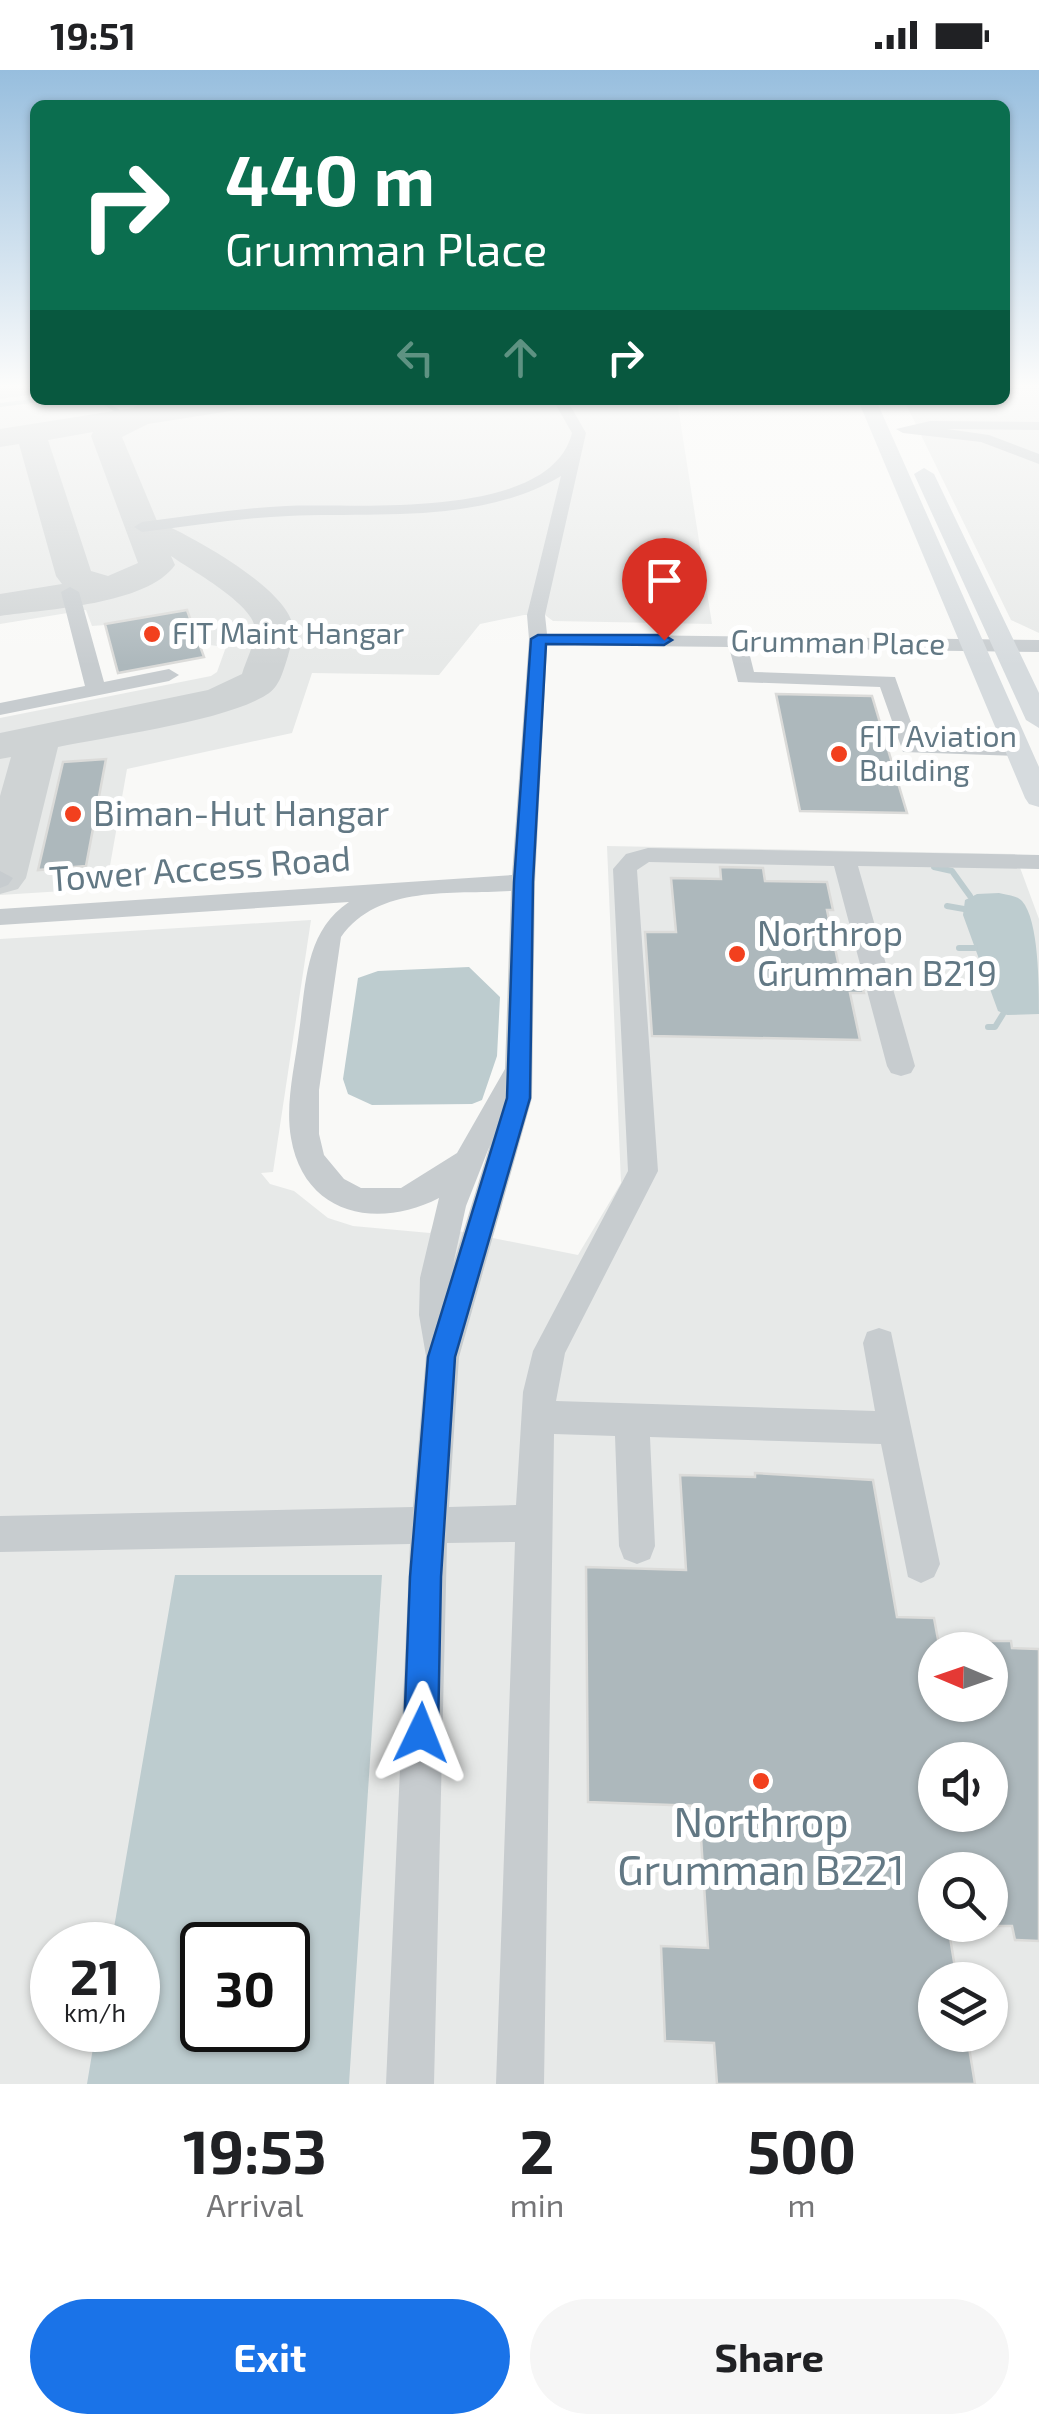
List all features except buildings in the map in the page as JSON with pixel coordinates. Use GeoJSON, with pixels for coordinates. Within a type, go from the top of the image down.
{"type":"FeatureCollection","features":[{"type":"Feature","properties":{"kind":"main road"},"geometry":{"type":"LineString","coordinates":[[901,478],[1039,798]]}},
{"type":"Feature","properties":{"kind":"main road"},"geometry":{"type":"LineString","coordinates":[[926,478],[1039,720]]}},
{"type":"Feature","properties":{"kind":"street"},"geometry":{"type":"LineString","coordinates":[[142,527],[236,514],[476,502],[545,478]]}},
{"type":"Feature","properties":{"kind":"street"},"geometry":{"type":"LineString","coordinates":[[410,2084],[430,1524],[442,1357],[518,1098],[536,615],[538,591],[568,478]]}},
{"type":"Feature","properties":{"kind":"street"},"geometry":{"type":"LineString","coordinates":[[70,592],[96,690]]}},
{"type":"Feature","properties":{"kind":"street","name":"Grumman Place"},"geometry":{"type":"LineString","coordinates":[[538,639],[1039,646]]}},
{"type":"Feature","properties":{"kind":"street"},"geometry":{"type":"LineString","coordinates":[[737,640],[745,678],[888,680],[910,748],[1018,750]]}},
{"type":"Feature","properties":{"kind":"street"},"geometry":{"type":"LineString","coordinates":[[0,709],[169,675]]}},
{"type":"Feature","properties":{"kind":"street"},"geometry":{"type":"LineString","coordinates":[[520,2084],[534,1523],[544,1367],[554,1338],[643,1171],[624,869],[628,863],[648,855],[1039,862]]}},
{"type":"Feature","properties":{"kind":"street"},"geometry":{"type":"LineString","coordinates":[[844,858],[901,1066]]}},
{"type":"Feature","properties":{"kind":"street","name":"Tower Access Road"},"geometry":{"type":"LineString","coordinates":[[0,918],[524,882]]}},
{"type":"Feature","properties":{"kind":"street"},"geometry":{"type":"LineString","coordinates":[[388,892],[346,914],[335,925],[325,946],[302,1110],[305,1144],[318,1174],[332,1188],[362,1202],[400,1202],[418,1196],[466,1162]]}},
{"type":"Feature","properties":{"kind":"street"},"geometry":{"type":"LineString","coordinates":[[442,1357],[435,1328],[435,1268],[466,1162],[493,1108],[516,1074]]}},
{"type":"Feature","properties":{"kind":"street"},"geometry":{"type":"LineString","coordinates":[[880,1343],[921,1564]]}},
{"type":"Feature","properties":{"kind":"street"},"geometry":{"type":"LineString","coordinates":[[538,1417],[895,1428]]}},
{"type":"Feature","properties":{"kind":"street"},"geometry":{"type":"LineString","coordinates":[[632,1420],[637,1546]]}},
{"type":"Feature","properties":{"kind":"street"},"geometry":{"type":"LineString","coordinates":[[0,1534],[534,1523]]}},
{"type":"Feature","properties":{"kind":"shaded area"},"geometry":{"type":"Polygon","coordinates":[[[0,478],[689,478],[712,624],[553,621],[545,615],[524,615],[480,624],[439,675],[312,673],[292,733],[127,769],[108,877],[99,878],[95,889],[0,895],[0,718],[211,676],[217,672],[226,647],[201,644],[204,657],[118,673],[105,625],[92,626],[86,610],[0,624],[0,478]]]}},
{"type":"Feature","properties":{"kind":"shaded area"},"geometry":{"type":"Polygon","coordinates":[[[942,478],[1039,478],[1039,633],[1011,620],[942,478]]]}},
{"type":"Feature","properties":{"kind":"shaded area"},"geometry":{"type":"Polygon","coordinates":[[[607,846],[1015,854],[1039,919],[1039,2084],[0,2084],[0,939],[311,920],[273,1172],[261,1173],[270,1184],[294,1191],[328,1218],[353,1226],[430,1233],[433,1226],[578,1255],[621,1183],[607,846]]]}},
{"type":"Feature","properties":{"kind":"shaded area"},"geometry":{"type":"Polygon","coordinates":[[[977,894],[1014,896],[1028,910],[1037,954],[1039,1014],[1007,1015],[998,1011],[963,915],[965,900],[977,894]]]}},
{"type":"Feature","properties":{"kind":"shaded area"},"geometry":{"type":"Polygon","coordinates":[[[469,967],[500,997],[497,1056],[482,1100],[472,1104],[372,1105],[348,1094],[343,1079],[358,978],[378,971],[469,967]]]}},
{"type":"Feature","properties":{"kind":"shaded area"},"geometry":{"type":"Polygon","coordinates":[[[175,1575],[382,1575],[349,2084],[87,2084],[92,2052],[160,2052],[160,1922],[115,1922],[175,1575]]]}},
{"type":"Feature","properties":{"kind":"waterway"},"geometry":{"type":"LineString","coordinates":[[934,867],[952,871],[970,896]]}},
{"type":"Feature","properties":{"kind":"waterway"},"geometry":{"type":"LineString","coordinates":[[947,906],[964,909]]}},
{"type":"Feature","properties":{"kind":"waterway"},"geometry":{"type":"LineString","coordinates":[[959,948],[975,948]]}},
{"type":"Feature","properties":{"kind":"waterway"},"geometry":{"type":"LineString","coordinates":[[988,1027],[995,1027],[1003,1014]]}},
{"type":"Feature","properties":{"kind":"taxiway"},"geometry":{"type":"LineString","coordinates":[[45,478],[74,576],[85,584],[105,586]]}},
{"type":"Feature","properties":{"kind":"taxiway"},"geometry":{"type":"LineString","coordinates":[[0,605],[110,587],[131,581],[157,565],[123,478]]}},
{"type":"Feature","properties":{"kind":"taxiway"},"geometry":{"type":"LineString","coordinates":[[0,746],[220,700],[253,686],[261,678],[275,632],[273,621],[257,599],[171,540],[142,527]]}},
{"type":"Feature","properties":{"kind":"taxiway"},"geometry":{"type":"LineString","coordinates":[[1,878],[38,739]]}},
{"type":"Feature","properties":{"kind":"place","name":"FIT Maint Hangar"},"geometry":{"type":"Point","coordinates":[152,634]}},
{"type":"Feature","properties":{"kind":"place","name":"FIT Aviation Building"},"geometry":{"type":"Point","coordinates":[839,754]}},
{"type":"Feature","properties":{"kind":"place","name":"Biman-Hut Hangar"},"geometry":{"type":"Point","coordinates":[73,814]}},
{"type":"Feature","properties":{"kind":"place","name":"Northrop Grumman B219"},"geometry":{"type":"Point","coordinates":[737,954]}},
{"type":"Feature","properties":{"kind":"place","name":"Northrop Grumman B221"},"geometry":{"type":"Point","coordinates":[761,1781]}},
{"type":"Feature","properties":{"kind":"route"},"geometry":{"type":"LineString","coordinates":[[421,1733],[426,1577],[442,1357],[518,1098],[524,882],[538,639],[664,640]]}}]}
